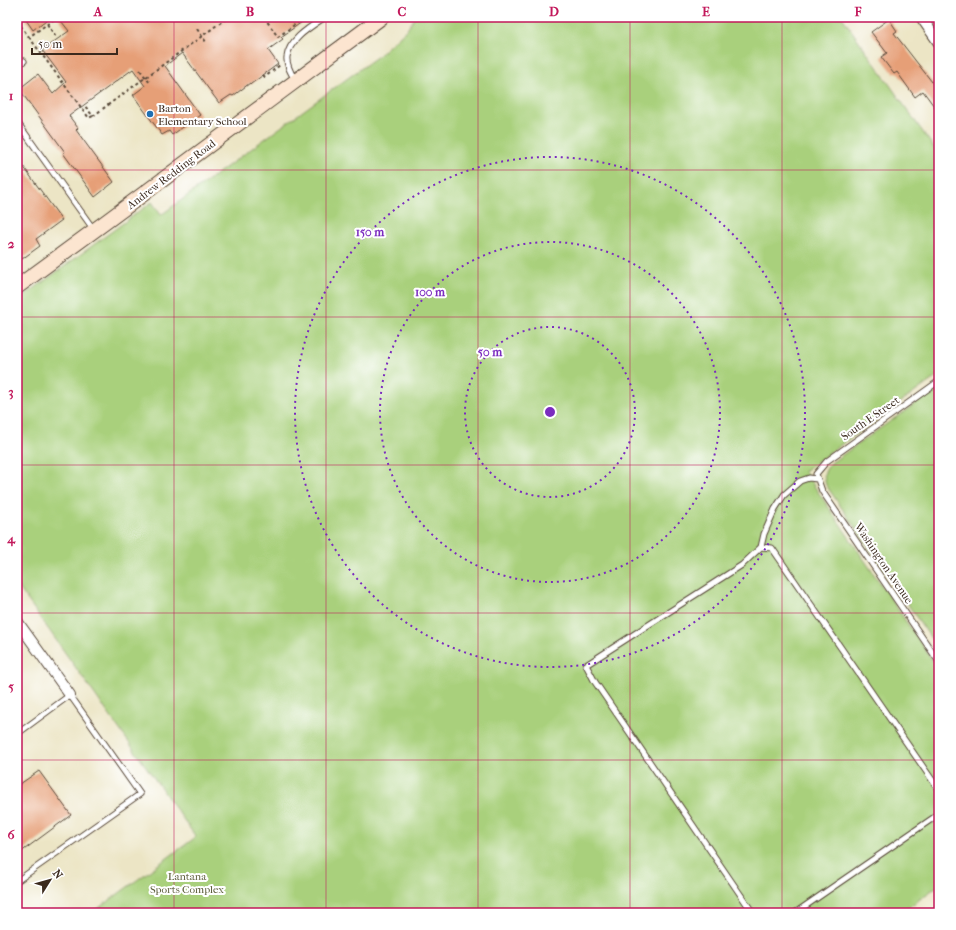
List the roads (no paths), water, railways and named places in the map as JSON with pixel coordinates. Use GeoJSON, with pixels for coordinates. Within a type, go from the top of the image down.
{"type":"FeatureCollection","features":[{"type":"Feature","properties":{"kind":"street","name":"Andrew Redding Road"},"geometry":{"type":"LineString","coordinates":[[19,281],[94,231],[382,17]]}},
{"type":"Feature","properties":{"kind":"street"},"geometry":{"type":"LineString","coordinates":[[921,17],[939,43]]}},
{"type":"Feature","properties":{"kind":"street"},"geometry":{"type":"LineString","coordinates":[[17,621],[70,695]]}},
{"type":"Feature","properties":{"kind":"lane"},"geometry":{"type":"LineString","coordinates":[[296,81],[289,69],[287,57],[291,46],[298,37],[325,17]]}},
{"type":"Feature","properties":{"kind":"lane"},"geometry":{"type":"LineString","coordinates":[[17,66],[24,61]]}},
{"type":"Feature","properties":{"kind":"lane"},"geometry":{"type":"LineString","coordinates":[[17,122],[94,231]]}},
{"type":"Feature","properties":{"kind":"lane","name":"South E Street"},"geometry":{"type":"LineString","coordinates":[[816,477],[821,467],[827,461],[939,381]]}},
{"type":"Feature","properties":{"kind":"lane"},"geometry":{"type":"LineString","coordinates":[[753,913],[595,682],[586,665],[742,565],[761,547],[764,534],[775,509],[784,495],[800,481],[816,477]]}},
{"type":"Feature","properties":{"kind":"lane","name":"Washington Avenue"},"geometry":{"type":"LineString","coordinates":[[816,477],[822,491],[939,662]]}},
{"type":"Feature","properties":{"kind":"lane"},"geometry":{"type":"LineString","coordinates":[[761,547],[772,548],[939,790]]}},
{"type":"Feature","properties":{"kind":"lane"},"geometry":{"type":"LineString","coordinates":[[17,734],[70,695],[140,794],[17,881]]}},
{"type":"Feature","properties":{"kind":"lane"},"geometry":{"type":"LineString","coordinates":[[795,913],[939,814]]}},
{"type":"Feature","properties":{"kind":"place","name":"Barton Elementary School"},"geometry":{"type":"Point","coordinates":[150,114]}},
{"type":"Feature","properties":{"kind":"park label","name":"Lantana Sports Complex"},"geometry":{"type":"Point","coordinates":[187,882]}}]}
